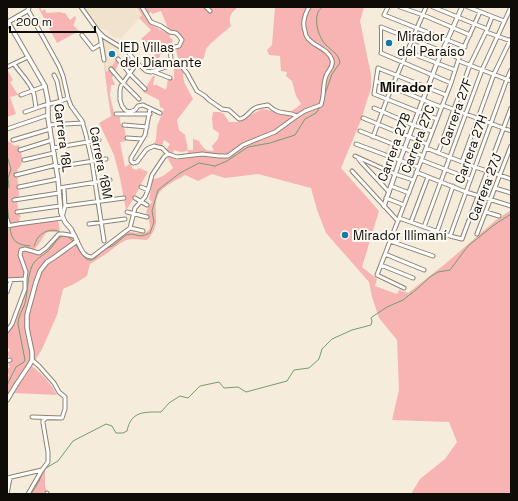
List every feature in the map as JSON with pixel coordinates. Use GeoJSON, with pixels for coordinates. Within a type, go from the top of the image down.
{"type":"FeatureCollection","features":[{"type":"Feature","properties":{"kind":"street"},"geometry":{"type":"LineString","coordinates":[[81,7],[104,37],[127,51],[146,71],[149,72],[172,65],[180,66],[186,71],[197,91],[222,109],[229,110],[239,119],[243,118],[253,109],[268,105],[274,111],[292,113],[297,116]]}},
{"type":"Feature","properties":{"kind":"street"},"geometry":{"type":"LineString","coordinates":[[142,7],[153,23],[175,33],[180,37],[182,42],[178,47],[172,48],[170,51],[172,65]]}},
{"type":"Feature","properties":{"kind":"street"},"geometry":{"type":"LineString","coordinates":[[206,7],[210,11]]}},
{"type":"Feature","properties":{"kind":"street"},"geometry":{"type":"LineString","coordinates":[[150,109],[145,136],[131,157],[133,163],[138,162],[144,152],[154,146],[162,148],[168,154],[177,158],[202,154],[223,156],[231,154],[243,144],[275,132],[297,116],[321,104],[324,93],[325,78],[332,65],[331,58],[322,49],[311,42],[306,36],[303,26],[309,7]]}},
{"type":"Feature","properties":{"kind":"street"},"geometry":{"type":"LineString","coordinates":[[388,7],[384,15],[464,46]]}},
{"type":"Feature","properties":{"kind":"street"},"geometry":{"type":"LineString","coordinates":[[400,7],[470,35]]}},
{"type":"Feature","properties":{"kind":"street"},"geometry":{"type":"LineString","coordinates":[[373,137],[392,87],[426,7]]}},
{"type":"Feature","properties":{"kind":"street"},"geometry":{"type":"LineString","coordinates":[[433,7],[458,16],[486,31],[511,40],[494,74],[462,162]]}},
{"type":"Feature","properties":{"kind":"street","name":"Carrera 27B"},"geometry":{"type":"LineString","coordinates":[[384,206],[432,75],[462,7]]}},
{"type":"Feature","properties":{"kind":"street"},"geometry":{"type":"LineString","coordinates":[[468,7],[504,21]]}},
{"type":"Feature","properties":{"kind":"street"},"geometry":{"type":"LineString","coordinates":[[506,7],[510,8]]}},
{"type":"Feature","properties":{"kind":"street"},"geometry":{"type":"LineString","coordinates":[[7,22],[29,8]]}},
{"type":"Feature","properties":{"kind":"street","name":"Carrera 18M"},"geometry":{"type":"LineString","coordinates":[[29,8],[59,66],[71,106],[83,123],[92,162],[104,241]]}},
{"type":"Feature","properties":{"kind":"street","name":"Carrera 27F"},"geometry":{"type":"LineString","coordinates":[[424,227],[482,70],[510,8]]}},
{"type":"Feature","properties":{"kind":"street","name":"Carrera 27C"},"geometry":{"type":"LineString","coordinates":[[404,288],[377,275],[464,46],[480,12]]}},
{"type":"Feature","properties":{"kind":"street"},"geometry":{"type":"LineString","coordinates":[[438,153],[470,65],[492,17]]}},
{"type":"Feature","properties":{"kind":"street","name":"Carrera 18L"},"geometry":{"type":"LineString","coordinates":[[7,22],[45,86],[48,104],[49,127],[58,179],[62,218],[75,236],[75,243],[86,256],[94,256],[130,228]]}},
{"type":"Feature","properties":{"kind":"street"},"geometry":{"type":"LineString","coordinates":[[451,83],[381,53],[381,27],[442,51],[470,65],[511,81]]}},
{"type":"Feature","properties":{"kind":"street"},"geometry":{"type":"LineString","coordinates":[[98,31],[104,60]]}},
{"type":"Feature","properties":{"kind":"street"},"geometry":{"type":"LineString","coordinates":[[82,36],[93,49],[101,44]]}},
{"type":"Feature","properties":{"kind":"street"},"geometry":{"type":"LineString","coordinates":[[408,52],[455,70]]}},
{"type":"Feature","properties":{"kind":"street"},"geometry":{"type":"LineString","coordinates":[[7,68],[28,57]]}},
{"type":"Feature","properties":{"kind":"street"},"geometry":{"type":"LineString","coordinates":[[118,59],[145,89]]}},
{"type":"Feature","properties":{"kind":"street"},"geometry":{"type":"LineString","coordinates":[[137,63],[121,86],[120,100],[122,106],[129,112],[135,110],[141,105],[160,113]]}},
{"type":"Feature","properties":{"kind":"street"},"geometry":{"type":"LineString","coordinates":[[14,64],[33,91],[36,108]]}},
{"type":"Feature","properties":{"kind":"street"},"geometry":{"type":"LineString","coordinates":[[437,119],[374,94],[378,68],[446,95]]}},
{"type":"Feature","properties":{"kind":"street"},"geometry":{"type":"LineString","coordinates":[[111,69],[123,84],[139,99]]}},
{"type":"Feature","properties":{"kind":"street","name":"Carrera 27H"},"geometry":{"type":"LineString","coordinates":[[450,236],[506,79],[511,70]]}},
{"type":"Feature","properties":{"kind":"street"},"geometry":{"type":"LineString","coordinates":[[152,71],[170,78]]}},
{"type":"Feature","properties":{"kind":"street"},"geometry":{"type":"LineString","coordinates":[[54,75],[57,81],[61,101]]}},
{"type":"Feature","properties":{"kind":"street"},"geometry":{"type":"LineString","coordinates":[[376,81],[423,100],[454,109],[511,131]]}},
{"type":"Feature","properties":{"kind":"street"},"geometry":{"type":"LineString","coordinates":[[21,96],[45,86]]}},
{"type":"Feature","properties":{"kind":"street"},"geometry":{"type":"LineString","coordinates":[[25,112],[68,98]]}},
{"type":"Feature","properties":{"kind":"street"},"geometry":{"type":"LineString","coordinates":[[374,108],[432,132]]}},
{"type":"Feature","properties":{"kind":"street"},"geometry":{"type":"LineString","coordinates":[[352,171],[398,220],[411,222],[437,232],[462,239],[511,108]]}},
{"type":"Feature","properties":{"kind":"street"},"geometry":{"type":"LineString","coordinates":[[135,110],[136,114]]}},
{"type":"Feature","properties":{"kind":"street"},"geometry":{"type":"LineString","coordinates":[[116,114],[150,114]]}},
{"type":"Feature","properties":{"kind":"street"},"geometry":{"type":"LineString","coordinates":[[7,129],[48,115]]}},
{"type":"Feature","properties":{"kind":"street"},"geometry":{"type":"LineString","coordinates":[[363,118],[427,144]]}},
{"type":"Feature","properties":{"kind":"street"},"geometry":{"type":"LineString","coordinates":[[13,140],[49,127],[83,123]]}},
{"type":"Feature","properties":{"kind":"street"},"geometry":{"type":"LineString","coordinates":[[124,126],[147,127]]}},
{"type":"Feature","properties":{"kind":"street"},"geometry":{"type":"LineString","coordinates":[[360,131],[423,156]]}},
{"type":"Feature","properties":{"kind":"street"},"geometry":{"type":"LineString","coordinates":[[127,138],[142,139]]}},
{"type":"Feature","properties":{"kind":"street"},"geometry":{"type":"LineString","coordinates":[[20,150],[52,140]]}},
{"type":"Feature","properties":{"kind":"street"},"geometry":{"type":"LineString","coordinates":[[53,148],[99,140]]}},
{"type":"Feature","properties":{"kind":"street"},"geometry":{"type":"LineString","coordinates":[[356,144],[418,168]]}},
{"type":"Feature","properties":{"kind":"street","name":"Carrera 27J"},"geometry":{"type":"LineString","coordinates":[[477,234],[511,146]]}},
{"type":"Feature","properties":{"kind":"street"},"geometry":{"type":"LineString","coordinates":[[426,148],[511,179]]}},
{"type":"Feature","properties":{"kind":"street"},"geometry":{"type":"LineString","coordinates":[[24,160],[54,153]]}},
{"type":"Feature","properties":{"kind":"street"},"geometry":{"type":"LineString","coordinates":[[144,231],[130,228],[134,208],[145,197],[152,175],[168,154]]}},
{"type":"Feature","properties":{"kind":"street"},"geometry":{"type":"LineString","coordinates":[[389,192],[357,157],[395,174],[413,180]]}},
{"type":"Feature","properties":{"kind":"street"},"geometry":{"type":"LineString","coordinates":[[16,175],[56,166],[106,159]]}},
{"type":"Feature","properties":{"kind":"street"},"geometry":{"type":"LineString","coordinates":[[421,160],[470,179]]}},
{"type":"Feature","properties":{"kind":"street"},"geometry":{"type":"LineString","coordinates":[[416,172],[466,192],[511,206]]}},
{"type":"Feature","properties":{"kind":"street"},"geometry":{"type":"LineString","coordinates":[[411,222],[428,177]]}},
{"type":"Feature","properties":{"kind":"street"},"geometry":{"type":"LineString","coordinates":[[19,187],[58,179]]}},
{"type":"Feature","properties":{"kind":"street"},"geometry":{"type":"LineString","coordinates":[[59,188],[110,180]]}},
{"type":"Feature","properties":{"kind":"street"},"geometry":{"type":"LineString","coordinates":[[391,186],[409,193]]}},
{"type":"Feature","properties":{"kind":"street"},"geometry":{"type":"LineString","coordinates":[[437,232],[453,186]]}},
{"type":"Feature","properties":{"kind":"street"},"geometry":{"type":"LineString","coordinates":[[141,187],[148,190]]}},
{"type":"Feature","properties":{"kind":"street"},"geometry":{"type":"LineString","coordinates":[[495,188],[511,193]]}},
{"type":"Feature","properties":{"kind":"street"},"geometry":{"type":"LineString","coordinates":[[7,219],[9,225],[62,218],[65,206],[64,189]]}},
{"type":"Feature","properties":{"kind":"street"},"geometry":{"type":"LineString","coordinates":[[14,200],[59,193]]}},
{"type":"Feature","properties":{"kind":"street"},"geometry":{"type":"LineString","coordinates":[[65,206],[124,198]]}},
{"type":"Feature","properties":{"kind":"street"},"geometry":{"type":"LineString","coordinates":[[135,198],[147,204]]}},
{"type":"Feature","properties":{"kind":"street"},"geometry":{"type":"LineString","coordinates":[[386,198],[404,205]]}},
{"type":"Feature","properties":{"kind":"street"},"geometry":{"type":"LineString","coordinates":[[17,212],[60,206]]}},
{"type":"Feature","properties":{"kind":"street"},"geometry":{"type":"LineString","coordinates":[[127,212],[147,217]]}},
{"type":"Feature","properties":{"kind":"street"},"geometry":{"type":"LineString","coordinates":[[486,212],[499,216]]}},
{"type":"Feature","properties":{"kind":"street"},"geometry":{"type":"LineString","coordinates":[[89,224],[124,219]]}},
{"type":"Feature","properties":{"kind":"street"},"geometry":{"type":"LineString","coordinates":[[8,328],[24,292],[24,279],[26,272],[20,253],[21,250],[25,249],[39,253],[59,234],[75,236]]}},
{"type":"Feature","properties":{"kind":"street"},"geometry":{"type":"LineString","coordinates":[[390,241],[433,256]]}},
{"type":"Feature","properties":{"kind":"street"},"geometry":{"type":"LineString","coordinates":[[7,400],[32,360],[32,352],[27,331],[27,317],[38,274],[49,260],[75,243]]}},
{"type":"Feature","properties":{"kind":"street"},"geometry":{"type":"LineString","coordinates":[[385,254],[424,270]]}},
{"type":"Feature","properties":{"kind":"street"},"geometry":{"type":"LineString","coordinates":[[381,265],[413,278]]}},
{"type":"Feature","properties":{"kind":"street"},"geometry":{"type":"LineString","coordinates":[[7,292],[9,280],[24,279]]}},
{"type":"Feature","properties":{"kind":"street"},"geometry":{"type":"LineString","coordinates":[[32,360],[54,382],[59,392],[65,397],[65,409],[62,418],[32,417]]}},
{"type":"Feature","properties":{"kind":"street"},"geometry":{"type":"LineString","coordinates":[[28,494],[48,462],[48,452],[43,423],[43,420],[46,417]]}},
{"type":"Feature","properties":{"kind":"street"},"geometry":{"type":"LineString","coordinates":[[7,494],[9,478],[42,470]]}},
{"type":"Feature","properties":{"kind":"shaded area"},"geometry":{"type":"Polygon","coordinates":[[[38,7],[40,7],[42,11],[45,9],[46,13],[65,13],[70,20],[75,16],[76,18],[73,25],[79,31],[57,43],[38,7]]]}},
{"type":"Feature","properties":{"kind":"shaded area"},"geometry":{"type":"Polygon","coordinates":[[[89,7],[137,7],[142,15],[121,39],[118,37],[116,39],[109,34],[109,31],[102,29],[100,31],[85,10],[89,7]]]}},
{"type":"Feature","properties":{"kind":"shaded area"},"geometry":{"type":"Polygon","coordinates":[[[137,7],[140,7],[155,27],[171,34],[169,37],[173,40],[170,46],[174,47],[169,48],[165,54],[161,54],[158,60],[168,63],[166,66],[155,70],[147,65],[156,53],[150,48],[148,51],[144,47],[146,44],[141,39],[151,30],[139,18],[142,15],[137,7]]]}},
{"type":"Feature","properties":{"kind":"shaded area"},"geometry":{"type":"Polygon","coordinates":[[[143,7],[238,7],[231,15],[231,26],[210,44],[206,49],[204,58],[192,67],[179,63],[176,50],[182,45],[183,41],[178,33],[169,31],[161,11],[147,14],[143,7]]]}},
{"type":"Feature","properties":{"kind":"shaded area"},"geometry":{"type":"Polygon","coordinates":[[[275,7],[364,7],[360,21],[371,75],[371,88],[361,120],[341,168],[379,211],[362,267],[377,279],[375,286],[397,294],[399,290],[408,293],[445,264],[496,220],[511,210],[511,494],[411,494],[420,479],[445,459],[457,442],[449,422],[392,420],[399,390],[397,340],[379,318],[369,282],[326,233],[317,210],[311,188],[258,174],[225,178],[212,174],[198,181],[185,175],[171,183],[157,196],[155,226],[153,233],[147,240],[132,239],[126,240],[119,244],[90,264],[87,276],[63,289],[57,315],[35,361],[28,324],[38,279],[44,269],[48,264],[77,244],[80,252],[85,257],[90,258],[128,232],[143,233],[148,231],[150,228],[150,223],[147,210],[152,202],[149,199],[153,179],[161,177],[173,168],[167,157],[169,156],[177,160],[187,158],[188,150],[193,150],[193,139],[199,141],[206,150],[214,151],[212,146],[218,139],[219,133],[213,129],[213,112],[220,112],[224,114],[229,122],[237,122],[262,109],[286,113],[301,104],[296,96],[292,81],[286,76],[287,72],[281,71],[280,56],[269,55],[267,50],[272,45],[275,7]]]}},
{"type":"Feature","properties":{"kind":"shaded area","name":"IED Villas del Diamante"},"geometry":{"type":"Polygon","coordinates":[[[100,36],[125,51],[106,72],[100,36]]]}},
{"type":"Feature","properties":{"kind":"shaded area"},"geometry":{"type":"Polygon","coordinates":[[[118,57],[120,60],[112,78],[115,85],[111,85],[110,96],[115,117],[120,117],[120,122],[125,130],[126,141],[120,142],[125,167],[131,163],[133,169],[136,170],[139,168],[148,172],[126,210],[114,155],[99,123],[111,116],[104,60],[106,72],[118,57]]]}},
{"type":"Feature","properties":{"kind":"shaded area"},"geometry":{"type":"Polygon","coordinates":[[[174,67],[180,68],[185,73],[183,74],[184,82],[193,99],[177,120],[179,130],[185,135],[188,150],[181,152],[174,150],[173,154],[166,150],[170,144],[164,140],[162,146],[154,145],[157,126],[164,109],[160,107],[159,100],[143,92],[153,76],[155,76],[153,85],[157,85],[166,90],[168,79],[174,79],[174,67]]]}},
{"type":"Feature","properties":{"kind":"shaded area"},"geometry":{"type":"Polygon","coordinates":[[[7,69],[13,80],[10,82],[18,95],[10,97],[16,114],[7,117],[7,69]]]}},
{"type":"Feature","properties":{"kind":"shaded area"},"geometry":{"type":"Polygon","coordinates":[[[7,140],[15,146],[19,145],[22,158],[20,167],[17,170],[19,194],[19,198],[17,198],[18,211],[21,217],[19,218],[20,222],[11,223],[7,213],[7,140]]]}},
{"type":"Feature","properties":{"kind":"shaded area"},"geometry":{"type":"Polygon","coordinates":[[[388,144],[400,150],[397,158],[385,154],[388,144]]]}},
{"type":"Feature","properties":{"kind":"shaded area"},"geometry":{"type":"Polygon","coordinates":[[[111,181],[113,197],[99,199],[96,183],[111,181]]]}},
{"type":"Feature","properties":{"kind":"shaded area"},"geometry":{"type":"Polygon","coordinates":[[[58,221],[60,230],[58,232],[48,232],[45,234],[31,253],[42,254],[58,237],[62,235],[72,236],[73,241],[43,264],[35,276],[25,321],[31,353],[30,360],[7,397],[7,377],[9,376],[7,369],[10,367],[7,361],[10,360],[7,352],[10,351],[7,345],[7,334],[13,324],[24,289],[26,277],[7,279],[8,229],[15,226],[58,221]]]}},
{"type":"Feature","properties":{"kind":"shaded area"},"geometry":{"type":"Polygon","coordinates":[[[32,366],[46,379],[57,395],[14,393],[32,366]]]}},
{"type":"Feature","properties":{"kind":"shaded area"},"geometry":{"type":"Polygon","coordinates":[[[45,467],[45,486],[47,492],[30,494],[45,467]]]}},
{"type":"Feature","properties":{"kind":"waterway"},"geometry":{"type":"LineString","coordinates":[[322,7],[317,16],[319,34],[323,42],[337,55],[340,63],[332,74],[324,97]]}},
{"type":"Feature","properties":{"kind":"waterway"},"geometry":{"type":"LineString","coordinates":[[103,250],[114,245],[126,235],[132,234],[140,236],[150,233],[154,222],[152,211],[158,190],[180,173],[199,163],[215,166],[227,161],[248,147],[270,143],[295,135],[305,119],[316,113],[320,107]]}},
{"type":"Feature","properties":{"kind":"waterway"},"geometry":{"type":"LineString","coordinates":[[7,156],[11,169],[8,178],[9,186],[7,190]]}},
{"type":"Feature","properties":{"kind":"waterway"},"geometry":{"type":"LineString","coordinates":[[7,203],[9,222]]}},
{"type":"Feature","properties":{"kind":"waterway"},"geometry":{"type":"LineString","coordinates":[[31,494],[46,468],[58,461],[73,441],[106,424],[112,426],[116,433],[123,433],[127,431],[129,424],[135,416],[149,412],[161,412],[169,403],[180,396],[188,398],[200,386],[219,382],[224,388],[238,387],[246,392],[287,381],[294,370],[309,368],[319,359],[322,349],[332,339],[352,330],[371,325],[372,317],[387,307],[403,300],[438,272],[450,270],[468,246],[494,225],[511,214]]}},
{"type":"Feature","properties":{"kind":"waterway"},"geometry":{"type":"LineString","coordinates":[[10,227],[13,239],[22,245],[30,246]]}},
{"type":"Feature","properties":{"kind":"waterway"},"geometry":{"type":"LineString","coordinates":[[34,246],[39,236],[44,232],[51,230],[60,232]]}},
{"type":"Feature","properties":{"kind":"waterway"},"geometry":{"type":"LineString","coordinates":[[7,385],[16,367],[25,360],[18,321],[25,303],[29,275],[32,266],[37,259],[47,252],[61,236],[69,237],[73,241]]}},
{"type":"Feature","properties":{"kind":"waterway"},"geometry":{"type":"LineString","coordinates":[[75,244],[83,256],[89,260],[92,260],[101,252]]}},
{"type":"Feature","properties":{"kind":"place","name":"Mirador del Paraíso"},"geometry":{"type":"Point","coordinates":[389,43]}},
{"type":"Feature","properties":{"kind":"place","name":"IED Villas del Diamante"},"geometry":{"type":"Point","coordinates":[112,54]}},
{"type":"Feature","properties":{"kind":"place","name":"Mirador Illimaní"},"geometry":{"type":"Point","coordinates":[345,235]}},
{"type":"Feature","properties":{"kind":"district","name":"Mirador"},"geometry":{"type":"Point","coordinates":[406,87]}}]}
